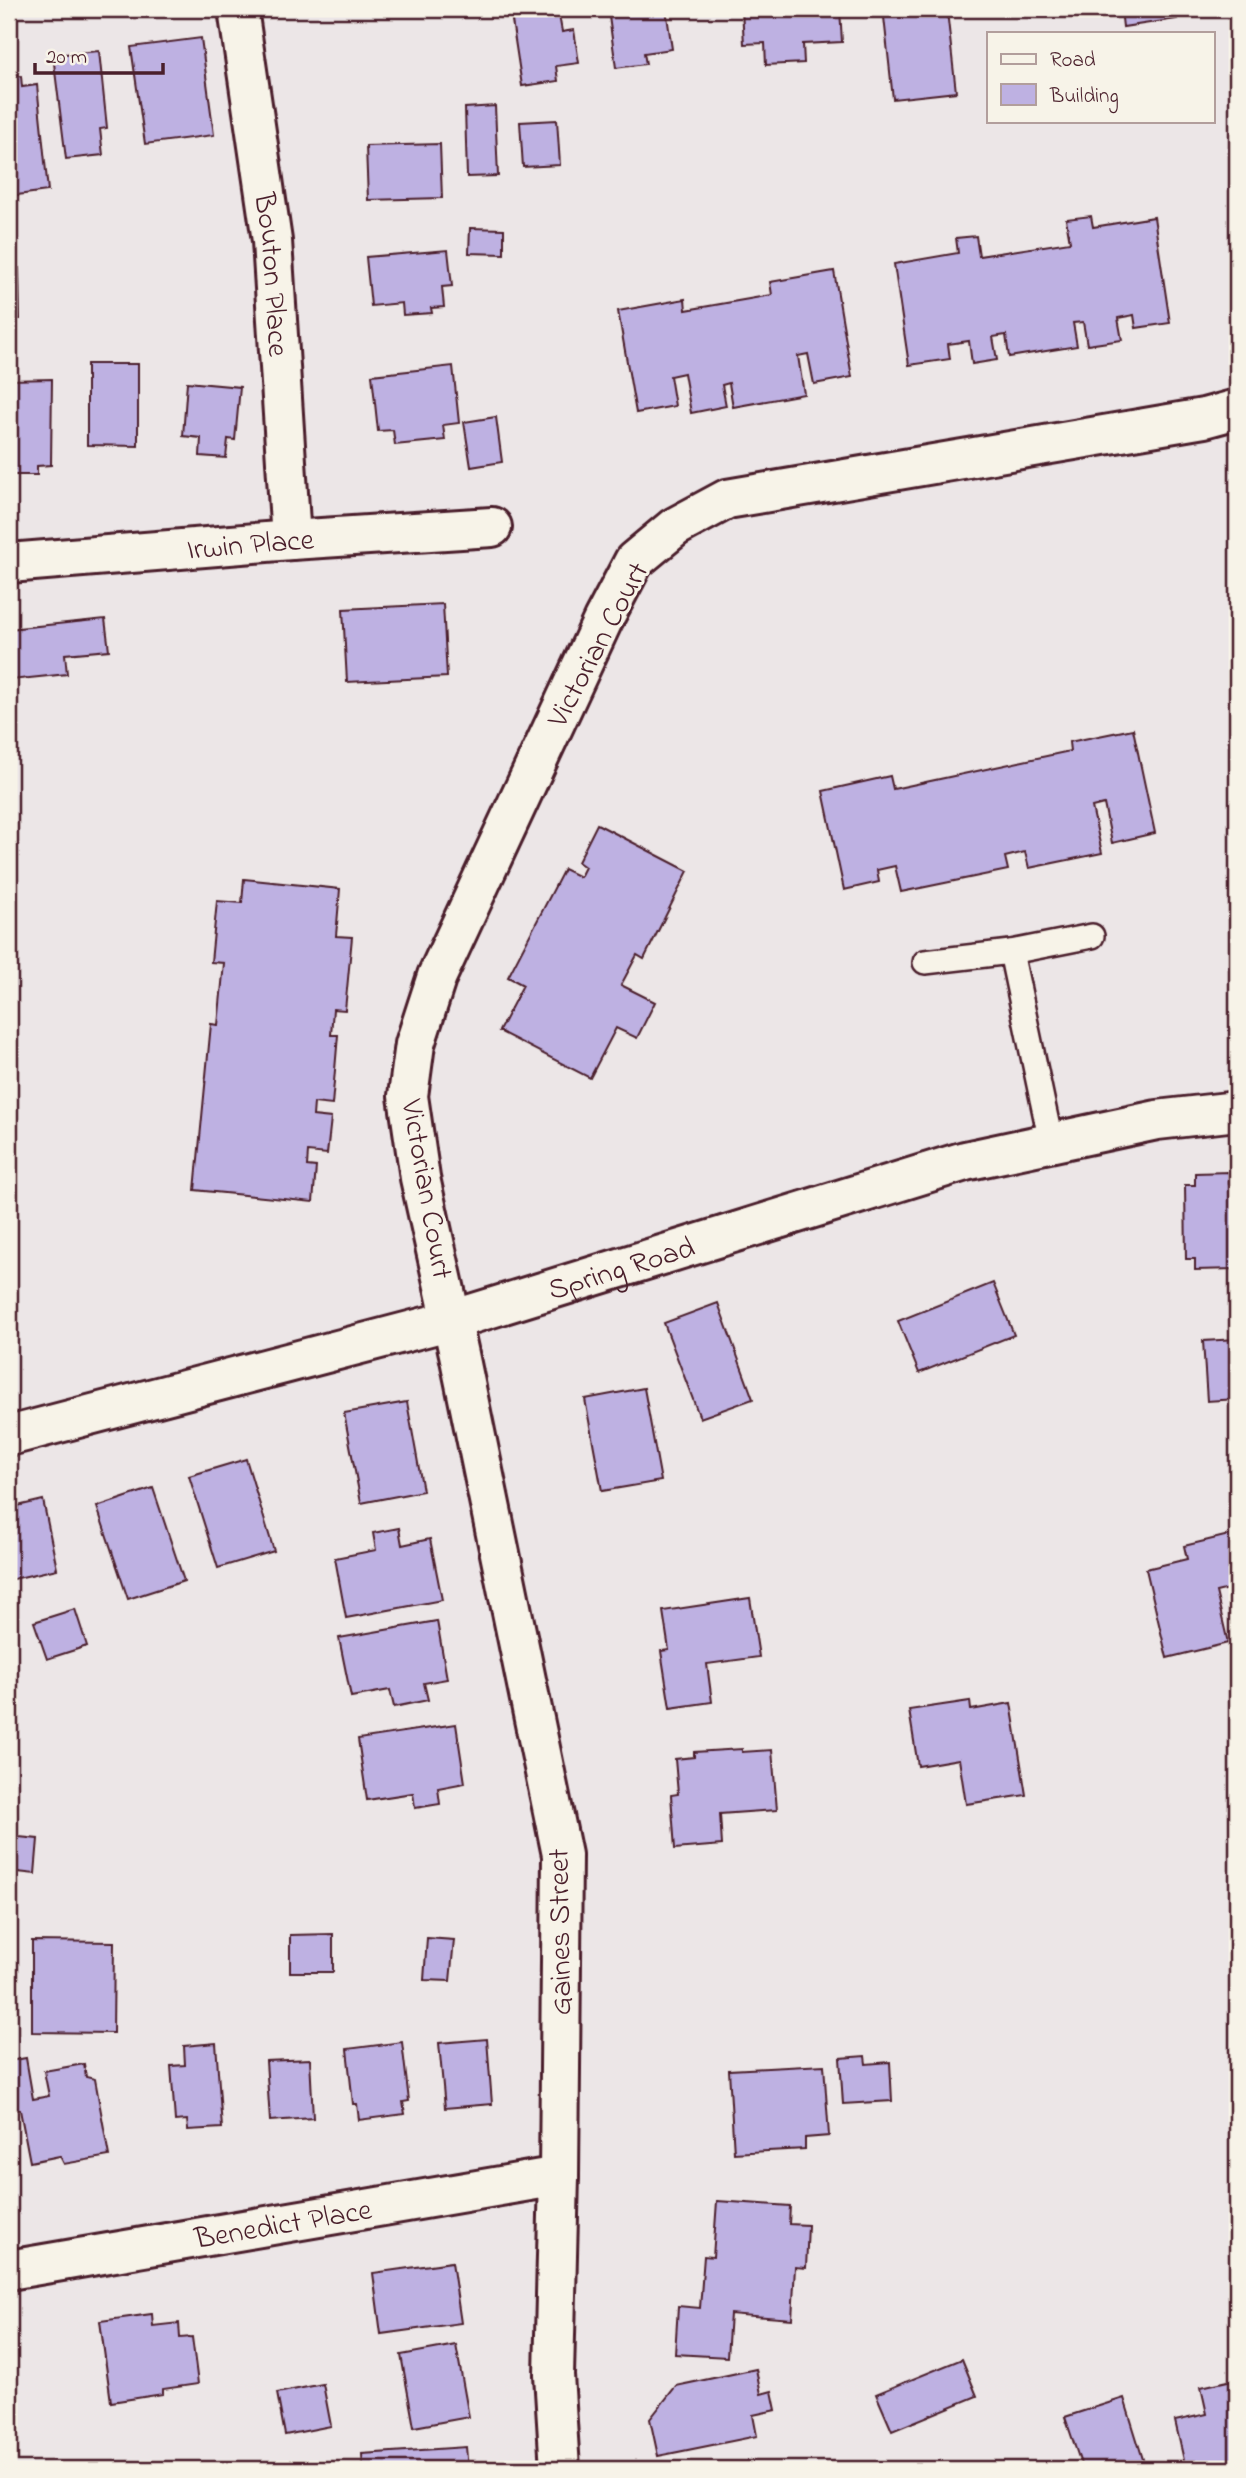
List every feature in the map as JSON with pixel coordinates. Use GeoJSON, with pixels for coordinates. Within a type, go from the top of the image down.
{"type":"FeatureCollection","features":[{"type":"Feature","properties":{"kind":"street","name":"Bouton Place"},"geometry":{"type":"LineString","coordinates":[[238,9],[272,241],[291,540]]}},
{"type":"Feature","properties":{"kind":"street","name":"Victorian Court"},"geometry":{"type":"LineString","coordinates":[[452,1320],[420,1178],[408,1096],[415,1044],[443,964],[603,620],[634,561],[675,527],[727,499],[1191,420],[1237,409]]}},
{"type":"Feature","properties":{"kind":"street","name":"Irwin Place"},"geometry":{"type":"LineString","coordinates":[[9,563],[492,527]]}},
{"type":"Feature","properties":{"kind":"street","name":"Spring Road"},"geometry":{"type":"LineString","coordinates":[[9,1436],[452,1320],[965,1161],[1157,1120],[1237,1111]]}},
{"type":"Feature","properties":{"kind":"street","name":"Gaines Street"},"geometry":{"type":"LineString","coordinates":[[452,1320],[562,1855],[554,2375],[560,2469]]}},
{"type":"Feature","properties":{"kind":"street","name":"Benedict Place"},"geometry":{"type":"LineString","coordinates":[[9,2270],[559,2176]]}},
{"type":"Feature","properties":{"kind":"lane"},"geometry":{"type":"LineString","coordinates":[[925,962],[1011,952],[1093,936]]}},
{"type":"Feature","properties":{"kind":"lane"},"geometry":{"type":"LineString","coordinates":[[1011,952],[1051,1142]]}},
{"type":"Feature","properties":{"kind":"building"},"geometry":{"type":"Polygon","coordinates":[[[558,9],[562,32],[574,30],[579,63],[556,66],[558,81],[522,86],[511,14],[558,9]]]}},
{"type":"Feature","properties":{"kind":"building"},"geometry":{"type":"Polygon","coordinates":[[[608,9],[666,9],[672,49],[644,53],[646,64],[616,68],[608,9]]]}},
{"type":"Feature","properties":{"kind":"building"},"geometry":{"type":"Polygon","coordinates":[[[742,9],[840,9],[842,42],[803,44],[804,63],[766,65],[765,43],[744,44],[742,9]]]}},
{"type":"Feature","properties":{"kind":"building"},"geometry":{"type":"Polygon","coordinates":[[[1121,9],[1176,9],[1177,19],[1123,27],[1121,9]]]}},
{"type":"Feature","properties":{"kind":"building"},"geometry":{"type":"Polygon","coordinates":[[[947,11],[956,92],[893,99],[884,17],[947,11]]]}},
{"type":"Feature","properties":{"kind":"building"},"geometry":{"type":"Polygon","coordinates":[[[201,38],[214,135],[145,144],[131,47],[201,38]]]}},
{"type":"Feature","properties":{"kind":"building"},"geometry":{"type":"Polygon","coordinates":[[[99,51],[107,128],[100,129],[103,155],[66,159],[53,55],[99,51]]]}},
{"type":"Feature","properties":{"kind":"building"},"geometry":{"type":"Polygon","coordinates":[[[21,76],[22,87],[37,85],[48,191],[9,196],[9,77],[21,76]]]}},
{"type":"Feature","properties":{"kind":"building"},"geometry":{"type":"Polygon","coordinates":[[[495,106],[498,176],[467,177],[465,108],[495,106]]]}},
{"type":"Feature","properties":{"kind":"building"},"geometry":{"type":"Polygon","coordinates":[[[557,120],[560,165],[523,167],[520,122],[557,120]]]}},
{"type":"Feature","properties":{"kind":"building"},"geometry":{"type":"Polygon","coordinates":[[[440,144],[442,198],[368,200],[366,146],[440,144]]]}},
{"type":"Feature","properties":{"kind":"building"},"geometry":{"type":"Polygon","coordinates":[[[1091,216],[1093,227],[1154,217],[1170,323],[1136,328],[1134,315],[1118,318],[1122,340],[1087,345],[1083,322],[1073,323],[1077,346],[1009,357],[1006,335],[993,337],[997,360],[972,364],[969,341],[948,344],[950,359],[909,365],[894,264],[958,253],[956,238],[976,236],[979,256],[1070,242],[1066,219],[1091,216]]]}},
{"type":"Feature","properties":{"kind":"building"},"geometry":{"type":"Polygon","coordinates":[[[470,228],[504,229],[504,254],[469,253],[470,228]]]}},
{"type":"Feature","properties":{"kind":"building"},"geometry":{"type":"Polygon","coordinates":[[[448,250],[452,286],[442,287],[444,307],[431,308],[432,313],[403,315],[402,303],[371,306],[366,257],[448,250]]]}},
{"type":"Feature","properties":{"kind":"building"},"geometry":{"type":"Polygon","coordinates":[[[9,268],[19,268],[20,319],[9,319],[9,268]]]}},
{"type":"Feature","properties":{"kind":"building"},"geometry":{"type":"Polygon","coordinates":[[[834,271],[852,377],[814,384],[808,354],[798,356],[804,394],[733,407],[729,383],[722,385],[726,406],[691,413],[684,373],[670,376],[675,406],[636,413],[618,311],[685,299],[686,310],[772,295],[770,282],[834,271]]]}},
{"type":"Feature","properties":{"kind":"building"},"geometry":{"type":"Polygon","coordinates":[[[87,364],[138,364],[138,446],[87,445],[87,364]]]}},
{"type":"Feature","properties":{"kind":"building"},"geometry":{"type":"Polygon","coordinates":[[[453,366],[459,423],[443,425],[445,440],[395,445],[393,430],[378,431],[372,375],[453,366]]]}},
{"type":"Feature","properties":{"kind":"building"},"geometry":{"type":"Polygon","coordinates":[[[52,379],[51,465],[37,466],[37,475],[9,475],[9,380],[52,379]]]}},
{"type":"Feature","properties":{"kind":"building"},"geometry":{"type":"Polygon","coordinates":[[[187,382],[240,387],[235,440],[228,439],[226,458],[200,456],[201,438],[183,436],[187,382]]]}},
{"type":"Feature","properties":{"kind":"building"},"geometry":{"type":"Polygon","coordinates":[[[496,417],[502,462],[471,467],[464,422],[496,417]]]}},
{"type":"Feature","properties":{"kind":"building"},"geometry":{"type":"Polygon","coordinates":[[[443,604],[447,677],[347,682],[343,609],[443,604]]]}},
{"type":"Feature","properties":{"kind":"building"},"geometry":{"type":"Polygon","coordinates":[[[105,619],[109,650],[65,654],[67,674],[11,680],[9,629],[105,619]]]}},
{"type":"Feature","properties":{"kind":"building"},"geometry":{"type":"Polygon","coordinates":[[[1133,729],[1155,833],[1112,843],[1104,804],[1092,807],[1102,853],[1029,868],[1025,852],[1005,857],[1008,870],[901,892],[895,866],[877,870],[879,882],[844,890],[823,791],[890,776],[893,789],[1070,751],[1069,742],[1133,729]]]}},
{"type":"Feature","properties":{"kind":"building"},"geometry":{"type":"Polygon","coordinates":[[[597,824],[688,871],[644,959],[637,955],[621,985],[655,1002],[637,1038],[616,1028],[590,1078],[499,1031],[523,985],[508,977],[564,869],[580,877],[585,867],[578,862],[597,824]]]}},
{"type":"Feature","properties":{"kind":"building"},"geometry":{"type":"Polygon","coordinates":[[[244,879],[340,889],[336,936],[352,937],[345,1010],[333,1009],[331,1035],[338,1035],[332,1105],[314,1103],[313,1116],[331,1118],[327,1154],[308,1152],[307,1166],[316,1167],[313,1202],[195,1190],[211,1024],[218,1025],[224,963],[211,962],[217,901],[242,903],[244,879]]]}},
{"type":"Feature","properties":{"kind":"building"},"geometry":{"type":"Polygon","coordinates":[[[1229,1172],[1229,1184],[1234,1184],[1234,1208],[1237,1208],[1235,1269],[1195,1270],[1195,1259],[1186,1259],[1185,1185],[1195,1185],[1195,1173],[1229,1172]]]}},
{"type":"Feature","properties":{"kind":"building"},"geometry":{"type":"Polygon","coordinates":[[[993,1283],[1014,1335],[919,1373],[898,1321],[993,1283]]]}},
{"type":"Feature","properties":{"kind":"building"},"geometry":{"type":"Polygon","coordinates":[[[718,1303],[753,1399],[700,1418],[664,1323],[718,1303]]]}},
{"type":"Feature","properties":{"kind":"building"},"geometry":{"type":"Polygon","coordinates":[[[1237,1339],[1237,1399],[1207,1401],[1203,1341],[1237,1339]]]}},
{"type":"Feature","properties":{"kind":"building"},"geometry":{"type":"Polygon","coordinates":[[[644,1388],[661,1481],[602,1491],[585,1399],[644,1388]]]}},
{"type":"Feature","properties":{"kind":"building"},"geometry":{"type":"Polygon","coordinates":[[[407,1402],[423,1491],[361,1503],[344,1413],[407,1402]]]}},
{"type":"Feature","properties":{"kind":"building"},"geometry":{"type":"Polygon","coordinates":[[[246,1459],[274,1551],[218,1568],[189,1476],[246,1459]]]}},
{"type":"Feature","properties":{"kind":"building"},"geometry":{"type":"Polygon","coordinates":[[[153,1488],[184,1581],[128,1599],[97,1507],[153,1488]]]}},
{"type":"Feature","properties":{"kind":"building"},"geometry":{"type":"Polygon","coordinates":[[[43,1500],[57,1569],[9,1580],[9,1508],[43,1500]]]}},
{"type":"Feature","properties":{"kind":"building"},"geometry":{"type":"Polygon","coordinates":[[[399,1528],[402,1545],[430,1539],[442,1600],[346,1618],[335,1558],[376,1550],[373,1533],[399,1528]]]}},
{"type":"Feature","properties":{"kind":"building"},"geometry":{"type":"Polygon","coordinates":[[[1237,1533],[1237,1587],[1216,1592],[1228,1643],[1167,1658],[1146,1569],[1187,1559],[1184,1546],[1237,1533]]]}},
{"type":"Feature","properties":{"kind":"building"},"geometry":{"type":"Polygon","coordinates":[[[750,1598],[759,1657],[707,1664],[712,1702],[670,1708],[661,1651],[669,1650],[663,1611],[750,1598]]]}},
{"type":"Feature","properties":{"kind":"building"},"geometry":{"type":"Polygon","coordinates":[[[75,1609],[87,1646],[47,1659],[34,1622],[75,1609]]]}},
{"type":"Feature","properties":{"kind":"building"},"geometry":{"type":"Polygon","coordinates":[[[437,1621],[447,1679],[424,1683],[428,1700],[394,1707],[390,1690],[351,1697],[339,1638],[437,1621]]]}},
{"type":"Feature","properties":{"kind":"building"},"geometry":{"type":"Polygon","coordinates":[[[970,1701],[971,1710],[1011,1703],[1026,1795],[966,1804],[959,1759],[918,1766],[909,1710],[970,1701]]]}},
{"type":"Feature","properties":{"kind":"building"},"geometry":{"type":"Polygon","coordinates":[[[456,1724],[465,1783],[438,1788],[440,1804],[415,1808],[413,1793],[367,1800],[358,1739],[456,1724]]]}},
{"type":"Feature","properties":{"kind":"building"},"geometry":{"type":"Polygon","coordinates":[[[742,1749],[742,1752],[772,1750],[777,1810],[720,1814],[722,1845],[675,1849],[671,1795],[678,1794],[675,1759],[694,1757],[694,1752],[742,1749]]]}},
{"type":"Feature","properties":{"kind":"building"},"geometry":{"type":"Polygon","coordinates":[[[9,1836],[38,1839],[35,1874],[9,1871],[9,1836]]]}},
{"type":"Feature","properties":{"kind":"building"},"geometry":{"type":"Polygon","coordinates":[[[333,1934],[333,1972],[290,1972],[290,1935],[333,1934]]]}},
{"type":"Feature","properties":{"kind":"building"},"geometry":{"type":"Polygon","coordinates":[[[427,1938],[454,1940],[450,1981],[424,1980],[427,1938]]]}},
{"type":"Feature","properties":{"kind":"building"},"geometry":{"type":"Polygon","coordinates":[[[32,1941],[114,1942],[113,2033],[32,2032],[32,1941]]]}},
{"type":"Feature","properties":{"kind":"building"},"geometry":{"type":"Polygon","coordinates":[[[487,2039],[492,2104],[445,2108],[439,2043],[487,2039]]]}},
{"type":"Feature","properties":{"kind":"building"},"geometry":{"type":"Polygon","coordinates":[[[402,2042],[409,2101],[403,2102],[405,2114],[359,2120],[357,2104],[353,2104],[347,2049],[402,2042]]]}},
{"type":"Feature","properties":{"kind":"building"},"geometry":{"type":"Polygon","coordinates":[[[216,2043],[222,2128],[188,2130],[187,2120],[175,2121],[171,2066],[185,2065],[184,2046],[216,2043]]]}},
{"type":"Feature","properties":{"kind":"building"},"geometry":{"type":"Polygon","coordinates":[[[865,2056],[866,2064],[890,2062],[892,2101],[843,2104],[840,2058],[865,2056]]]}},
{"type":"Feature","properties":{"kind":"building"},"geometry":{"type":"Polygon","coordinates":[[[26,2058],[33,2099],[49,2096],[44,2071],[84,2064],[86,2077],[95,2079],[109,2156],[64,2164],[60,2156],[30,2162],[20,2110],[9,2109],[9,2061],[26,2058]]]}},
{"type":"Feature","properties":{"kind":"building"},"geometry":{"type":"Polygon","coordinates":[[[310,2059],[313,2118],[270,2121],[266,2061],[310,2059]]]}},
{"type":"Feature","properties":{"kind":"building"},"geometry":{"type":"Polygon","coordinates":[[[824,2065],[829,2136],[805,2138],[805,2149],[734,2153],[729,2070],[824,2065]]]}},
{"type":"Feature","properties":{"kind":"building"},"geometry":{"type":"Polygon","coordinates":[[[717,2201],[790,2206],[789,2224],[808,2225],[806,2268],[795,2267],[792,2319],[730,2314],[727,2357],[675,2354],[678,2306],[700,2308],[704,2256],[713,2257],[717,2201]]]}},
{"type":"Feature","properties":{"kind":"building"},"geometry":{"type":"Polygon","coordinates":[[[452,2262],[461,2323],[381,2334],[373,2273],[452,2262]]]}},
{"type":"Feature","properties":{"kind":"building"},"geometry":{"type":"Polygon","coordinates":[[[152,2314],[153,2326],[179,2323],[180,2338],[192,2337],[198,2384],[163,2389],[163,2394],[111,2402],[100,2321],[152,2314]]]}},
{"type":"Feature","properties":{"kind":"building"},"geometry":{"type":"Polygon","coordinates":[[[456,2345],[469,2417],[414,2427],[401,2355],[456,2345]]]}},
{"type":"Feature","properties":{"kind":"building"},"geometry":{"type":"Polygon","coordinates":[[[962,2359],[977,2396],[892,2431],[876,2394],[962,2359]]]}},
{"type":"Feature","properties":{"kind":"building"},"geometry":{"type":"Polygon","coordinates":[[[756,2369],[761,2394],[772,2391],[776,2410],[753,2415],[757,2436],[658,2456],[650,2419],[676,2386],[756,2369]]]}},
{"type":"Feature","properties":{"kind":"building"},"geometry":{"type":"Polygon","coordinates":[[[1237,2379],[1237,2469],[1186,2469],[1175,2421],[1207,2414],[1201,2387],[1237,2379]]]}},
{"type":"Feature","properties":{"kind":"building"},"geometry":{"type":"Polygon","coordinates":[[[323,2384],[331,2426],[285,2435],[277,2393],[323,2384]]]}},
{"type":"Feature","properties":{"kind":"building"},"geometry":{"type":"Polygon","coordinates":[[[1124,2398],[1146,2469],[1064,2469],[1081,2464],[1065,2417],[1124,2398]]]}},
{"type":"Feature","properties":{"kind":"building"},"geometry":{"type":"Polygon","coordinates":[[[466,2447],[468,2469],[363,2469],[362,2454],[466,2447]]]}}]}
